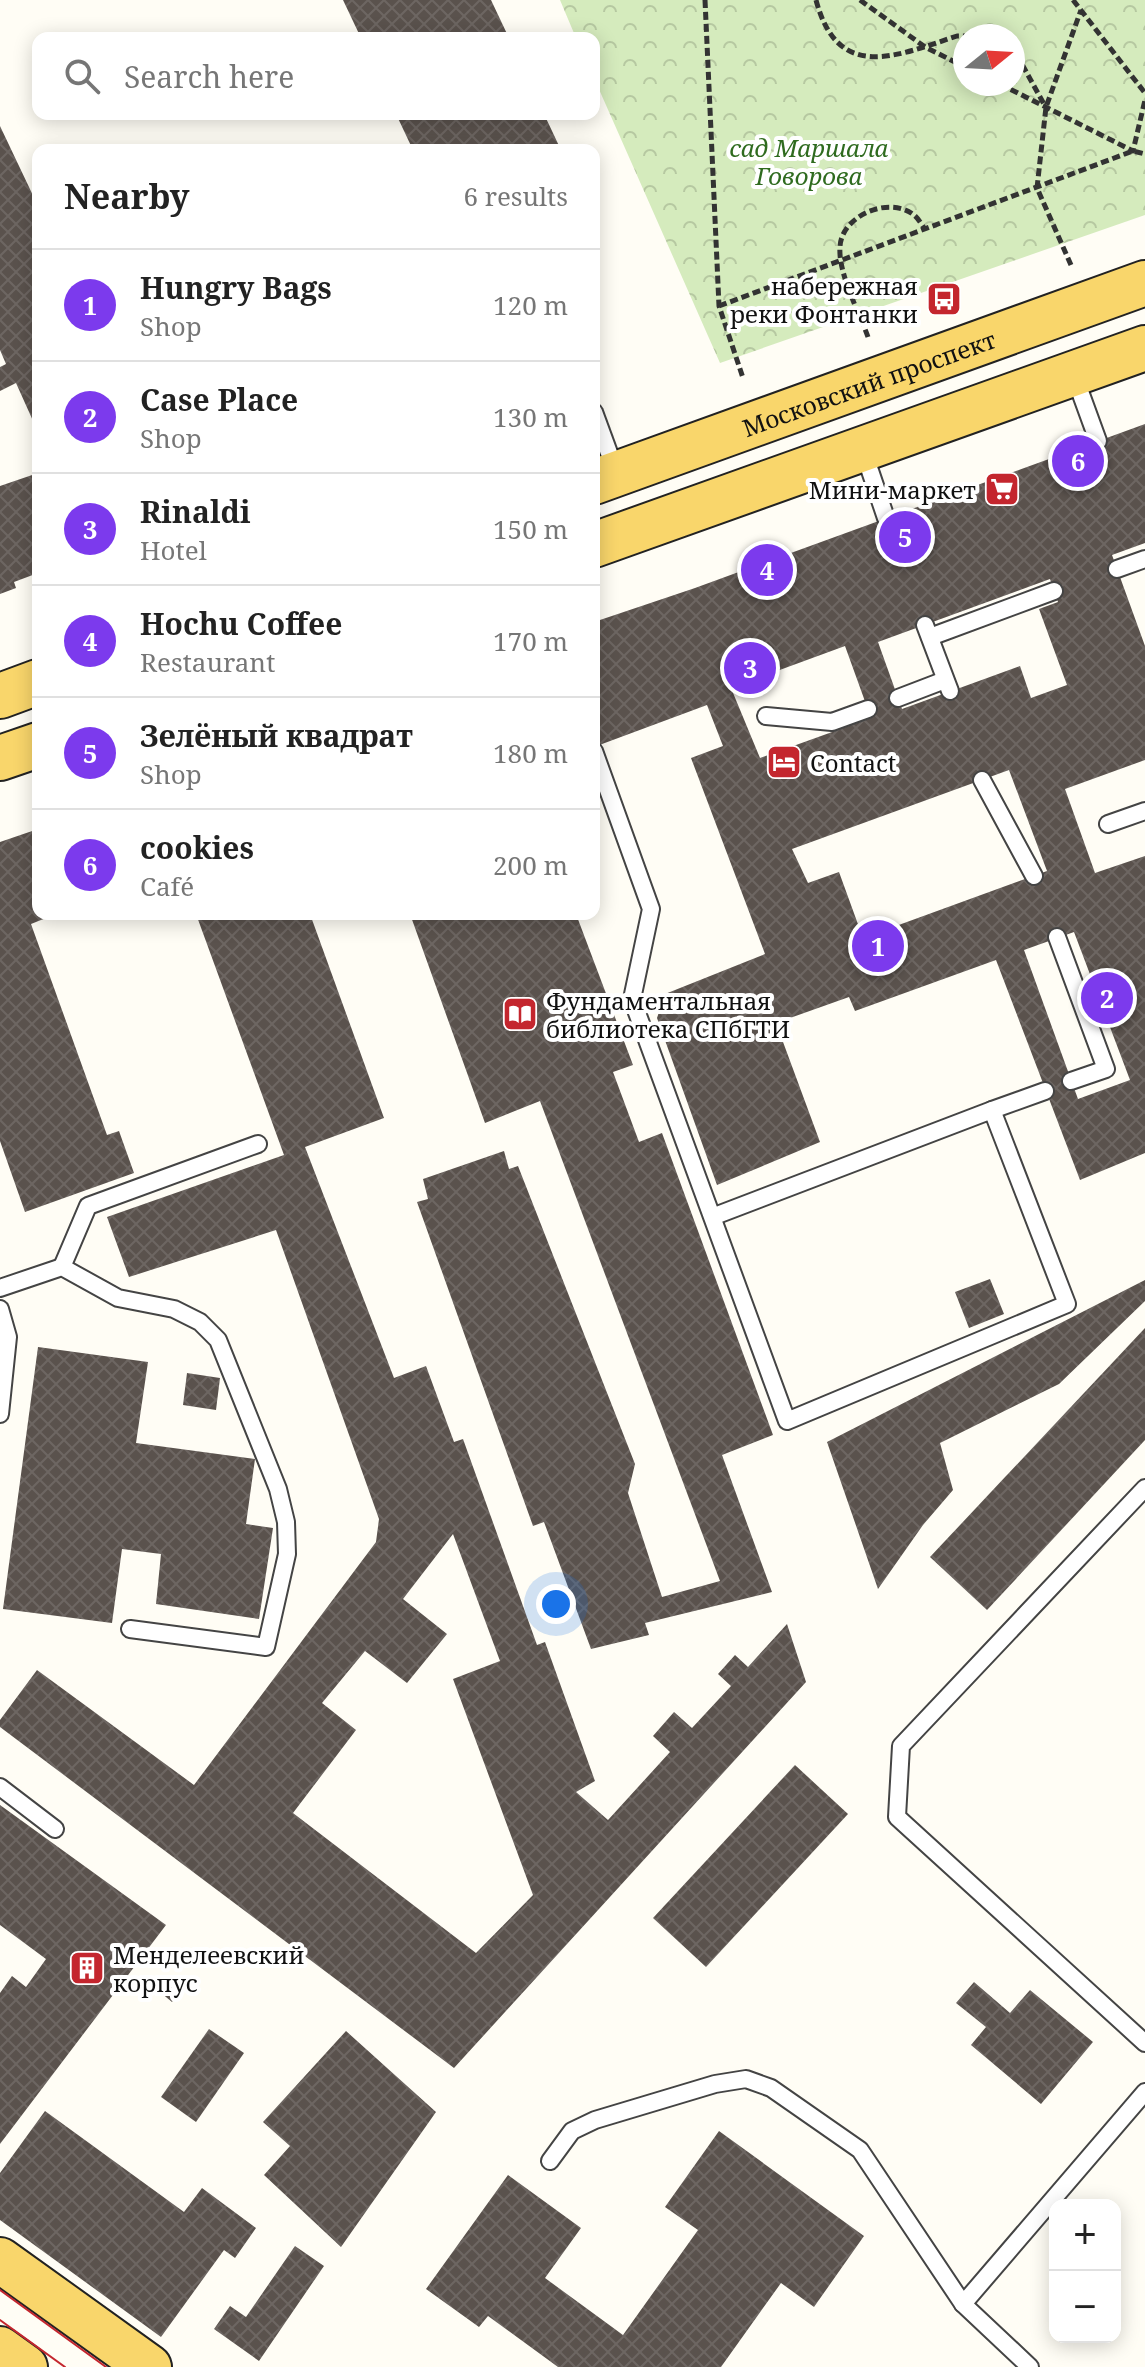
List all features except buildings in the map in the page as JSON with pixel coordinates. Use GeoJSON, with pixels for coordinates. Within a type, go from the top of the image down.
{"type":"FeatureCollection","features":[{"type":"Feature","properties":{"kind":"main road","name":"Московский проспект"},"geometry":{"type":"LineString","coordinates":[[605,478],[1145,283]]}},
{"type":"Feature","properties":{"kind":"main road"},"geometry":{"type":"LineString","coordinates":[[600,543],[1145,348]]}},
{"type":"Feature","properties":{"kind":"main road"},"geometry":{"type":"LineString","coordinates":[[0,696],[32,684]]}},
{"type":"Feature","properties":{"kind":"main road"},"geometry":{"type":"LineString","coordinates":[[0,758],[32,747]]}},
{"type":"Feature","properties":{"kind":"main road"},"geometry":{"type":"LineString","coordinates":[[0,2260],[149,2367]]}},
{"type":"Feature","properties":{"kind":"main road"},"geometry":{"type":"LineString","coordinates":[[0,2349],[25,2367]]}},
{"type":"Feature","properties":{"kind":"lane"},"geometry":{"type":"LineString","coordinates":[[1074,373],[1098,441]]}},
{"type":"Feature","properties":{"kind":"lane"},"geometry":{"type":"LineString","coordinates":[[600,448],[605,478]]}},
{"type":"Feature","properties":{"kind":"lane"},"geometry":{"type":"LineString","coordinates":[[862,449],[886,518]]}},
{"type":"Feature","properties":{"kind":"lane"},"geometry":{"type":"LineString","coordinates":[[1117,569],[1142,559]]}},
{"type":"Feature","properties":{"kind":"lane"},"geometry":{"type":"LineString","coordinates":[[898,698],[948,686],[928,631],[1054,591]]}},
{"type":"Feature","properties":{"kind":"lane"},"geometry":{"type":"LineString","coordinates":[[766,716],[832,722],[868,709]]}},
{"type":"Feature","properties":{"kind":"lane"},"geometry":{"type":"LineString","coordinates":[[600,768],[651,909],[632,999],[787,1421],[1067,1304],[992,1110]]}},
{"type":"Feature","properties":{"kind":"lane"},"geometry":{"type":"LineString","coordinates":[[982,780],[1034,876]]}},
{"type":"Feature","properties":{"kind":"lane"},"geometry":{"type":"LineString","coordinates":[[1108,824],[1145,811]]}},
{"type":"Feature","properties":{"kind":"lane"},"geometry":{"type":"LineString","coordinates":[[1057,937],[1106,1069],[1071,1081]]}},
{"type":"Feature","properties":{"kind":"lane"},"geometry":{"type":"LineString","coordinates":[[712,1217],[1045,1091]]}},
{"type":"Feature","properties":{"kind":"lane"},"geometry":{"type":"LineString","coordinates":[[62,1267],[88,1206],[258,1144]]}},
{"type":"Feature","properties":{"kind":"lane"},"geometry":{"type":"LineString","coordinates":[[0,1288],[62,1267],[118,1298],[174,1309],[200,1322],[218,1340],[278,1489],[286,1522],[287,1554],[266,1647],[130,1629]]}},
{"type":"Feature","properties":{"kind":"lane"},"geometry":{"type":"LineString","coordinates":[[0,1309],[8,1337],[0,1414]]}},
{"type":"Feature","properties":{"kind":"lane"},"geometry":{"type":"LineString","coordinates":[[1145,1488],[901,1746],[897,1817],[1145,2043]]}},
{"type":"Feature","properties":{"kind":"lane"},"geometry":{"type":"LineString","coordinates":[[0,1787],[55,1829]]}},
{"type":"Feature","properties":{"kind":"lane"},"geometry":{"type":"LineString","coordinates":[[550,2161],[572,2131],[595,2120],[715,2084],[746,2079],[771,2088],[860,2150],[963,2304],[1030,2367]]}},
{"type":"Feature","properties":{"kind":"lane"},"geometry":{"type":"LineString","coordinates":[[963,2304],[1145,2092]]}},
{"type":"Feature","properties":{"kind":"path"},"geometry":{"type":"LineString","coordinates":[[705,0],[719,306],[743,378]]}},
{"type":"Feature","properties":{"kind":"path"},"geometry":{"type":"LineString","coordinates":[[816,0],[822,23],[833,40],[851,53],[873,58],[953,37]]}},
{"type":"Feature","properties":{"kind":"path"},"geometry":{"type":"LineString","coordinates":[[860,0],[925,47],[953,61]]}},
{"type":"Feature","properties":{"kind":"path"},"geometry":{"type":"LineString","coordinates":[[1073,0],[1145,93]]}},
{"type":"Feature","properties":{"kind":"path"},"geometry":{"type":"LineString","coordinates":[[1071,266],[1037,188],[1046,107],[1081,10]]}},
{"type":"Feature","properties":{"kind":"path"},"geometry":{"type":"LineString","coordinates":[[1025,70],[1046,107]]}},
{"type":"Feature","properties":{"kind":"path"},"geometry":{"type":"LineString","coordinates":[[1024,96],[1133,151],[1145,154]]}},
{"type":"Feature","properties":{"kind":"path"},"geometry":{"type":"LineString","coordinates":[[1133,151],[1145,100]]}},
{"type":"Feature","properties":{"kind":"path"},"geometry":{"type":"LineString","coordinates":[[719,306],[1133,151]]}},
{"type":"Feature","properties":{"kind":"path"},"geometry":{"type":"LineString","coordinates":[[868,338],[840,261],[840,243],[851,221],[870,210],[895,207],[913,214],[925,230]]}},
{"type":"Feature","properties":{"kind":"green space","name":"сад Маршала Говорова"},"geometry":{"type":"Polygon","coordinates":[[[560,0],[1145,0],[1145,215],[720,363],[600,92],[600,32],[573,32],[560,0]]]}},
{"type":"Feature","properties":{"kind":"tram line"},"geometry":{"type":"LineString","coordinates":[[0,2290],[106,2367]]}},
{"type":"Feature","properties":{"kind":"tram line"},"geometry":{"type":"LineString","coordinates":[[0,2320],[65,2367]]}},
{"type":"Feature","properties":{"kind":"place","name":"набережная реки Фонтанки"},"geometry":{"type":"Point","coordinates":[944,299]}},
{"type":"Feature","properties":{"kind":"place","name":"cookies"},"geometry":{"type":"Point","coordinates":[1078,461]}},
{"type":"Feature","properties":{"kind":"place","name":"Мини-маркет"},"geometry":{"type":"Point","coordinates":[1002,489]}},
{"type":"Feature","properties":{"kind":"place","name":"Зелёный квадрат"},"geometry":{"type":"Point","coordinates":[905,537]}},
{"type":"Feature","properties":{"kind":"place","name":"Hochu Coffee"},"geometry":{"type":"Point","coordinates":[767,570]}},
{"type":"Feature","properties":{"kind":"place","name":"Rinaldi"},"geometry":{"type":"Point","coordinates":[750,668]}},
{"type":"Feature","properties":{"kind":"place","name":"Contact"},"geometry":{"type":"Point","coordinates":[784,762]}},
{"type":"Feature","properties":{"kind":"place","name":"Hungry Bags"},"geometry":{"type":"Point","coordinates":[878,946]}},
{"type":"Feature","properties":{"kind":"place","name":"Case Place"},"geometry":{"type":"Point","coordinates":[1107,998]}},
{"type":"Feature","properties":{"kind":"place","name":"Фундаментальная библиотека СПбГТИ"},"geometry":{"type":"Point","coordinates":[520,1014]}},
{"type":"Feature","properties":{"kind":"place","name":"Менделеевский корпус"},"geometry":{"type":"Point","coordinates":[87,1968]}}]}
